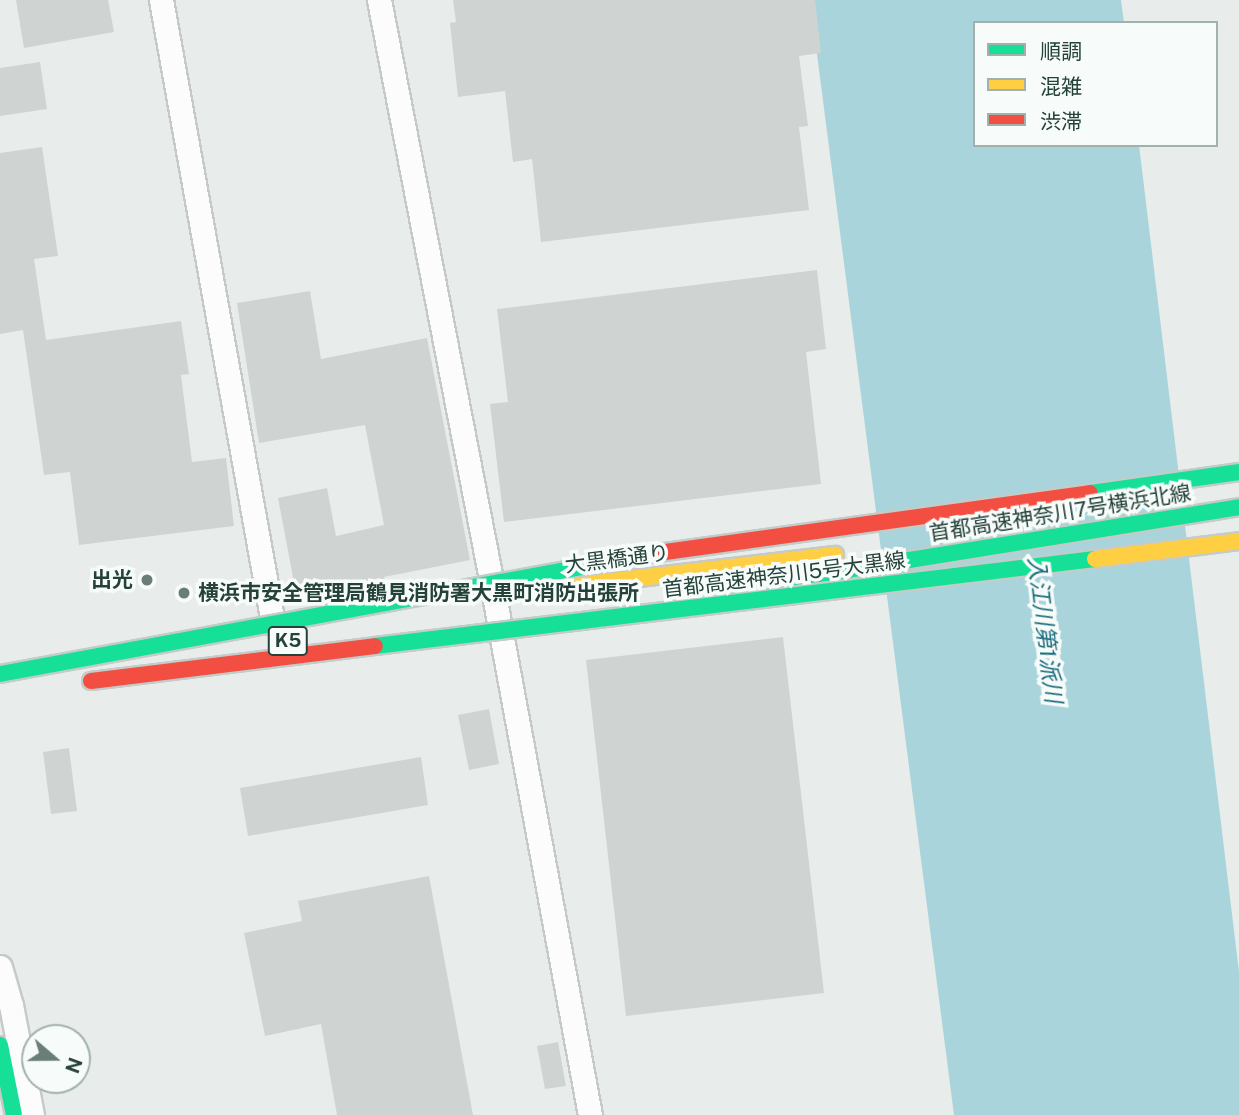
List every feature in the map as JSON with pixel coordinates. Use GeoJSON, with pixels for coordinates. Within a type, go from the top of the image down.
{"type":"FeatureCollection","features":[{"type":"Feature","properties":{"kind":"main road"},"geometry":{"type":"LineString","coordinates":[[0,675],[415,600],[621,558],[1239,472]]}},
{"type":"Feature","properties":{"kind":"main road","name":"大黒橋通り"},"geometry":{"type":"LineString","coordinates":[[0,659],[494,595],[873,550],[1239,501]]}},
{"type":"Feature","properties":{"kind":"main road","name":"首都高速神奈川7号横浜北線"},"geometry":{"type":"LineString","coordinates":[[764,584],[1057,534],[1239,507]]}},
{"type":"Feature","properties":{"kind":"main road","name":"K5"},"geometry":{"type":"LineString","coordinates":[[764,584],[1239,529]]}},
{"type":"Feature","properties":{"kind":"main road"},"geometry":{"type":"LineString","coordinates":[[501,631],[743,604],[876,582],[1239,535]]}},
{"type":"Feature","properties":{"kind":"main road","name":"首都高速神奈川5号大黒線"},"geometry":{"type":"LineString","coordinates":[[501,631],[68,682],[1239,541]]}},
{"type":"Feature","properties":{"kind":"main road","name":"首都高速神奈川5号大黒線"},"geometry":{"type":"LineString","coordinates":[[0,675],[764,584]]}},
{"type":"Feature","properties":{"kind":"main road"},"geometry":{"type":"LineString","coordinates":[[0,688],[41,683]]}},
{"type":"Feature","properties":{"kind":"main road"},"geometry":{"type":"LineString","coordinates":[[0,1045],[14,1115]]}},
{"type":"Feature","properties":{"kind":"street"},"geometry":{"type":"LineString","coordinates":[[161,0],[273,623]]}},
{"type":"Feature","properties":{"kind":"street"},"geometry":{"type":"LineString","coordinates":[[379,0],[501,631],[590,1115]]}},
{"type":"Feature","properties":{"kind":"street"},"geometry":{"type":"LineString","coordinates":[[0,967],[11,1005],[32,1115]]}},
{"type":"Feature","properties":{"kind":"water","name":"入江川第1派川"},"geometry":{"type":"Polygon","coordinates":[[[810,0],[1121,0],[1124,21],[973,21],[973,147],[1139,147],[1239,972],[1239,1115],[954,1115],[810,0]]]}},
{"type":"Feature","properties":{"kind":"building"},"geometry":{"type":"Polygon","coordinates":[[[16,0],[108,0],[114,32],[24,48],[16,0]]]}},
{"type":"Feature","properties":{"kind":"building"},"geometry":{"type":"Polygon","coordinates":[[[453,0],[815,0],[821,53],[799,56],[808,126],[799,127],[809,210],[541,242],[532,159],[513,162],[505,91],[458,97],[450,23],[456,22],[453,0]]]}},
{"type":"Feature","properties":{"kind":"building"},"geometry":{"type":"Polygon","coordinates":[[[40,62],[47,109],[0,116],[0,68],[40,62]]]}},
{"type":"Feature","properties":{"kind":"building"},"geometry":{"type":"Polygon","coordinates":[[[42,147],[58,256],[34,259],[46,340],[181,321],[189,374],[181,375],[192,462],[226,458],[234,526],[79,545],[70,472],[44,475],[23,330],[0,334],[0,153],[42,147]]]}},
{"type":"Feature","properties":{"kind":"building"},"geometry":{"type":"Polygon","coordinates":[[[817,270],[826,349],[806,352],[821,484],[504,522],[490,404],[508,402],[497,309],[817,270]]]}},
{"type":"Feature","properties":{"kind":"building"},"geometry":{"type":"Polygon","coordinates":[[[310,291],[321,359],[427,338],[470,560],[384,577],[385,580],[352,587],[351,582],[296,593],[278,498],[327,488],[336,536],[384,525],[365,425],[259,443],[237,303],[310,291]]]}},
{"type":"Feature","properties":{"kind":"building"},"geometry":{"type":"Polygon","coordinates":[[[783,637],[824,993],[626,1016],[586,660],[783,637]]]}},
{"type":"Feature","properties":{"kind":"building"},"geometry":{"type":"Polygon","coordinates":[[[489,709],[499,764],[469,770],[458,715],[489,709]]]}},
{"type":"Feature","properties":{"kind":"building"},"geometry":{"type":"Polygon","coordinates":[[[69,748],[77,811],[51,814],[43,752],[69,748]]]}},
{"type":"Feature","properties":{"kind":"building"},"geometry":{"type":"Polygon","coordinates":[[[421,757],[428,805],[248,836],[240,788],[421,757]]]}},
{"type":"Feature","properties":{"kind":"building"},"geometry":{"type":"Polygon","coordinates":[[[429,876],[473,1115],[337,1115],[321,1024],[265,1036],[244,933],[302,921],[298,901],[429,876]]]}},
{"type":"Feature","properties":{"kind":"building"},"geometry":{"type":"Polygon","coordinates":[[[558,1042],[566,1086],[545,1089],[537,1046],[558,1042]]]}},
{"type":"Feature","properties":{"kind":"traffic: fast"},"geometry":{"type":"LineString","coordinates":[[1090,493],[1239,472]]}},
{"type":"Feature","properties":{"kind":"traffic: fast"},"geometry":{"type":"LineString","coordinates":[[797,578],[1239,507]]}},
{"type":"Feature","properties":{"kind":"traffic: fast"},"geometry":{"type":"LineString","coordinates":[[0,674],[658,553]]}},
{"type":"Feature","properties":{"kind":"traffic: fast"},"geometry":{"type":"LineString","coordinates":[[375,646],[1095,559]]}},
{"type":"Feature","properties":{"kind":"traffic: fast"},"geometry":{"type":"LineString","coordinates":[[0,1045],[14,1115]]}},
{"type":"Feature","properties":{"kind":"traffic: slow"},"geometry":{"type":"LineString","coordinates":[[1095,559],[1239,541]]}},
{"type":"Feature","properties":{"kind":"traffic: slow"},"geometry":{"type":"LineString","coordinates":[[553,588],[835,555]]}},
{"type":"Feature","properties":{"kind":"traffic: jam"},"geometry":{"type":"LineString","coordinates":[[658,553],[1090,493]]}},
{"type":"Feature","properties":{"kind":"traffic: jam"},"geometry":{"type":"LineString","coordinates":[[91,681],[375,646]]}},
{"type":"Feature","properties":{"kind":"place","name":"出光"},"geometry":{"type":"Point","coordinates":[147,580]}},
{"type":"Feature","properties":{"kind":"place","name":"横浜市安全管理局鶴見消防署大黒町消防出張所"},"geometry":{"type":"Point","coordinates":[184,593]}}]}
